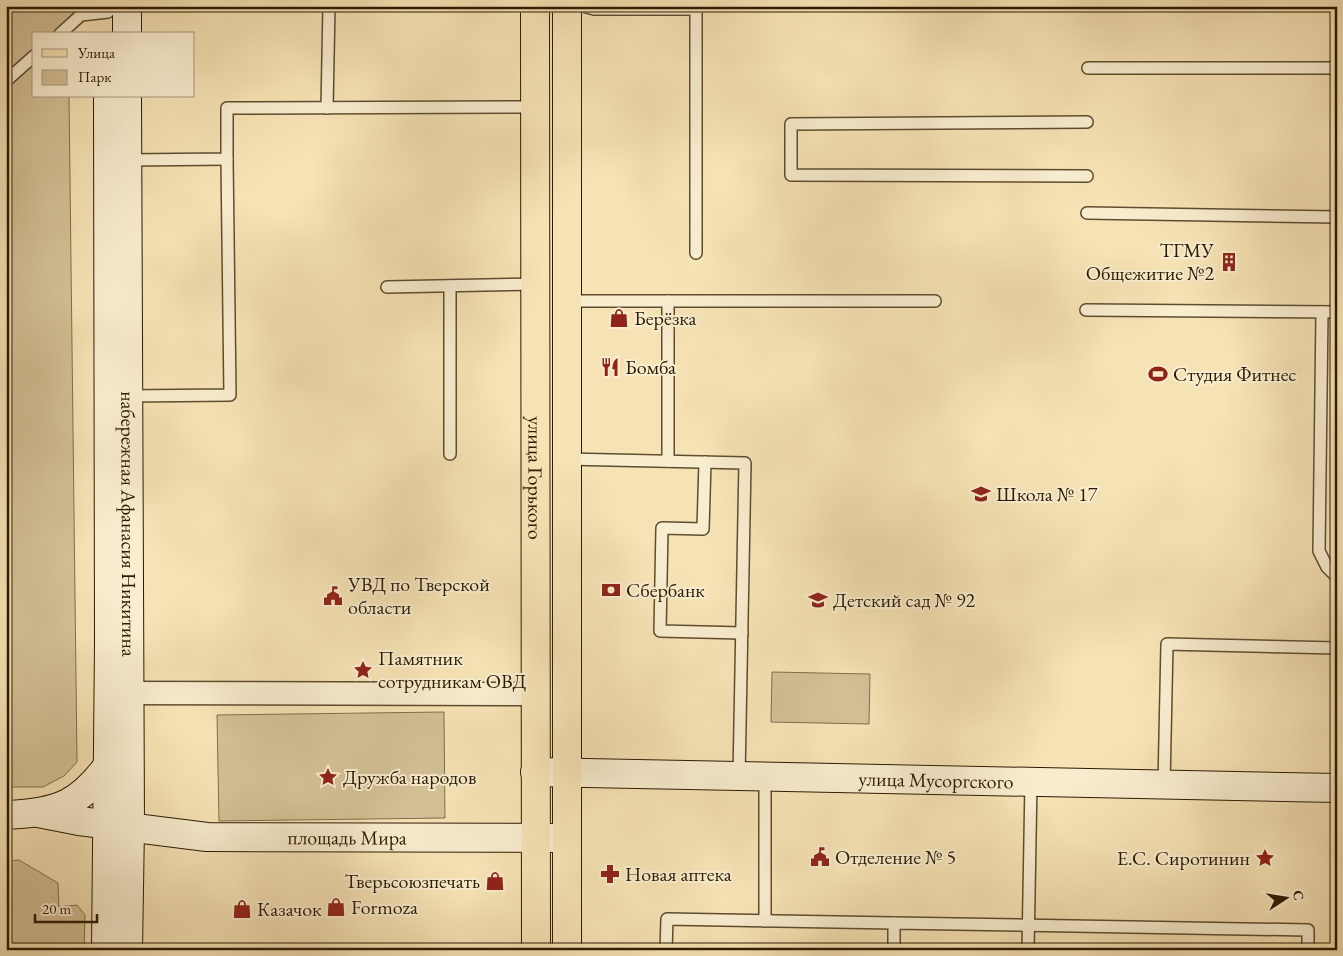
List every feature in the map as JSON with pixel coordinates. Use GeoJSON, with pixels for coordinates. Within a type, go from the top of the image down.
{"type":"FeatureCollection","features":[{"type":"Feature","properties":{"kind":"main road","name":"улица Горького"},"geometry":{"type":"LineString","coordinates":[[535,6],[536,950]]}},
{"type":"Feature","properties":{"kind":"main road","name":"улица Горького"},"geometry":{"type":"LineString","coordinates":[[566,6],[567,950]]}},
{"type":"Feature","properties":{"kind":"main road"},"geometry":{"type":"LineString","coordinates":[[113,15],[126,32]]}},
{"type":"Feature","properties":{"kind":"main road","name":"набережная Афанасия Никитина"},"geometry":{"type":"LineString","coordinates":[[106,950],[108,868],[119,825],[129,721],[119,693],[108,98]]}},
{"type":"Feature","properties":{"kind":"main road","name":"набережная Афанасия Никитина"},"geometry":{"type":"LineString","coordinates":[[127,98],[128,396],[119,693],[108,764],[119,825],[128,950]]}},
{"type":"Feature","properties":{"kind":"main road"},"geometry":{"type":"LineString","coordinates":[[6,815],[38,813],[61,806],[81,795],[98,779],[108,764],[124,738],[129,721]]}},
{"type":"Feature","properties":{"kind":"main road","name":"улица Мусоргского"},"geometry":{"type":"LineString","coordinates":[[535,772],[1337,788]]}},
{"type":"Feature","properties":{"kind":"main road"},"geometry":{"type":"LineString","coordinates":[[38,813],[70,827],[80,834],[96,849],[108,868]]}},
{"type":"Feature","properties":{"kind":"main road","name":"площадь Мира"},"geometry":{"type":"LineString","coordinates":[[38,813],[206,837],[567,838]]}},
{"type":"Feature","properties":{"kind":"street"},"geometry":{"type":"LineString","coordinates":[[119,693],[535,694]]}},
{"type":"Feature","properties":{"kind":"lane"},"geometry":{"type":"LineString","coordinates":[[327,108],[329,6]]}},
{"type":"Feature","properties":{"kind":"lane"},"geometry":{"type":"LineString","coordinates":[[583,6],[594,9],[696,8],[696,253]]}},
{"type":"Feature","properties":{"kind":"lane"},"geometry":{"type":"LineString","coordinates":[[62,32],[81,14],[113,15]]}},
{"type":"Feature","properties":{"kind":"lane"},"geometry":{"type":"LineString","coordinates":[[6,81],[32,58]]}},
{"type":"Feature","properties":{"kind":"lane"},"geometry":{"type":"LineString","coordinates":[[1088,68],[1337,68]]}},
{"type":"Feature","properties":{"kind":"lane"},"geometry":{"type":"LineString","coordinates":[[128,396],[230,395],[227,108],[535,107]]}},
{"type":"Feature","properties":{"kind":"lane"},"geometry":{"type":"LineString","coordinates":[[1087,122],[792,124],[791,166],[791,175],[1087,176]]}},
{"type":"Feature","properties":{"kind":"lane"},"geometry":{"type":"LineString","coordinates":[[128,160],[227,159]]}},
{"type":"Feature","properties":{"kind":"lane"},"geometry":{"type":"LineString","coordinates":[[1087,213],[1337,217]]}},
{"type":"Feature","properties":{"kind":"lane"},"geometry":{"type":"LineString","coordinates":[[387,286],[535,284]]}},
{"type":"Feature","properties":{"kind":"lane"},"geometry":{"type":"LineString","coordinates":[[450,286],[450,454]]}},
{"type":"Feature","properties":{"kind":"lane"},"geometry":{"type":"LineString","coordinates":[[566,301],[935,301]]}},
{"type":"Feature","properties":{"kind":"lane"},"geometry":{"type":"LineString","coordinates":[[668,301],[668,461]]}},
{"type":"Feature","properties":{"kind":"lane"},"geometry":{"type":"LineString","coordinates":[[1086,310],[1337,312]]}},
{"type":"Feature","properties":{"kind":"lane"},"geometry":{"type":"LineString","coordinates":[[1322,312],[1319,550],[1327,567],[1337,577]]}},
{"type":"Feature","properties":{"kind":"lane"},"geometry":{"type":"LineString","coordinates":[[566,459],[745,462],[742,633],[765,921]]}},
{"type":"Feature","properties":{"kind":"lane"},"geometry":{"type":"LineString","coordinates":[[704,462],[703,529],[662,528],[660,631],[742,633]]}},
{"type":"Feature","properties":{"kind":"lane"},"geometry":{"type":"LineString","coordinates":[[1164,785],[1166,644],[1337,648]]}},
{"type":"Feature","properties":{"kind":"lane"},"geometry":{"type":"LineString","coordinates":[[1028,950],[1031,782]]}},
{"type":"Feature","properties":{"kind":"lane"},"geometry":{"type":"LineString","coordinates":[[666,950],[667,919],[1308,930],[1308,950]]}},
{"type":"Feature","properties":{"kind":"lane"},"geometry":{"type":"LineString","coordinates":[[894,923],[894,950]]}},
{"type":"Feature","properties":{"kind":"green space"},"geometry":{"type":"Polygon","coordinates":[[[6,6],[74,6],[69,32],[32,32],[32,98],[69,98],[77,762],[64,776],[43,787],[6,787],[6,6]]]}},
{"type":"Feature","properties":{"kind":"green space"},"geometry":{"type":"Polygon","coordinates":[[[772,672],[870,674],[869,724],[771,722],[772,672]]]}},
{"type":"Feature","properties":{"kind":"green space"},"geometry":{"type":"Polygon","coordinates":[[[444,712],[445,818],[219,821],[217,715],[444,712]]]}},
{"type":"Feature","properties":{"kind":"green space"},"geometry":{"type":"Polygon","coordinates":[[[19,860],[58,883],[59,907],[77,905],[85,915],[84,950],[6,950],[6,861],[19,860]]]}},
{"type":"Feature","properties":{"kind":"place","name":"ТГМУ Общежитие №2"},"geometry":{"type":"Point","coordinates":[1229,262]}},
{"type":"Feature","properties":{"kind":"place","name":"Берёзка"},"geometry":{"type":"Point","coordinates":[619,318]}},
{"type":"Feature","properties":{"kind":"place","name":"Бомба"},"geometry":{"type":"Point","coordinates":[610,367]}},
{"type":"Feature","properties":{"kind":"place","name":"Студия Фитнес"},"geometry":{"type":"Point","coordinates":[1158,374]}},
{"type":"Feature","properties":{"kind":"place","name":"Школа № 17"},"geometry":{"type":"Point","coordinates":[981,494]}},
{"type":"Feature","properties":{"kind":"place","name":"Сбербанк"},"geometry":{"type":"Point","coordinates":[611,590]}},
{"type":"Feature","properties":{"kind":"place","name":"УВД по Тверской области"},"geometry":{"type":"Point","coordinates":[333,596]}},
{"type":"Feature","properties":{"kind":"place","name":"Детский сад № 92"},"geometry":{"type":"Point","coordinates":[818,600]}},
{"type":"Feature","properties":{"kind":"place","name":"Памятник сотрудникам ОВД"},"geometry":{"type":"Point","coordinates":[363,670]}},
{"type":"Feature","properties":{"kind":"place","name":"Дружба народов"},"geometry":{"type":"Point","coordinates":[328,777]}},
{"type":"Feature","properties":{"kind":"place","name":"Отделение № 5"},"geometry":{"type":"Point","coordinates":[820,857]}},
{"type":"Feature","properties":{"kind":"place","name":"Е.С. Сиротинин"},"geometry":{"type":"Point","coordinates":[1265,858]}},
{"type":"Feature","properties":{"kind":"place","name":"Новая аптека"},"geometry":{"type":"Point","coordinates":[610,874]}},
{"type":"Feature","properties":{"kind":"place","name":"Тверьсоюзпечать"},"geometry":{"type":"Point","coordinates":[495,881]}},
{"type":"Feature","properties":{"kind":"place","name":"Formoza"},"geometry":{"type":"Point","coordinates":[336,907]}},
{"type":"Feature","properties":{"kind":"place","name":"Казачок"},"geometry":{"type":"Point","coordinates":[242,909]}}]}
